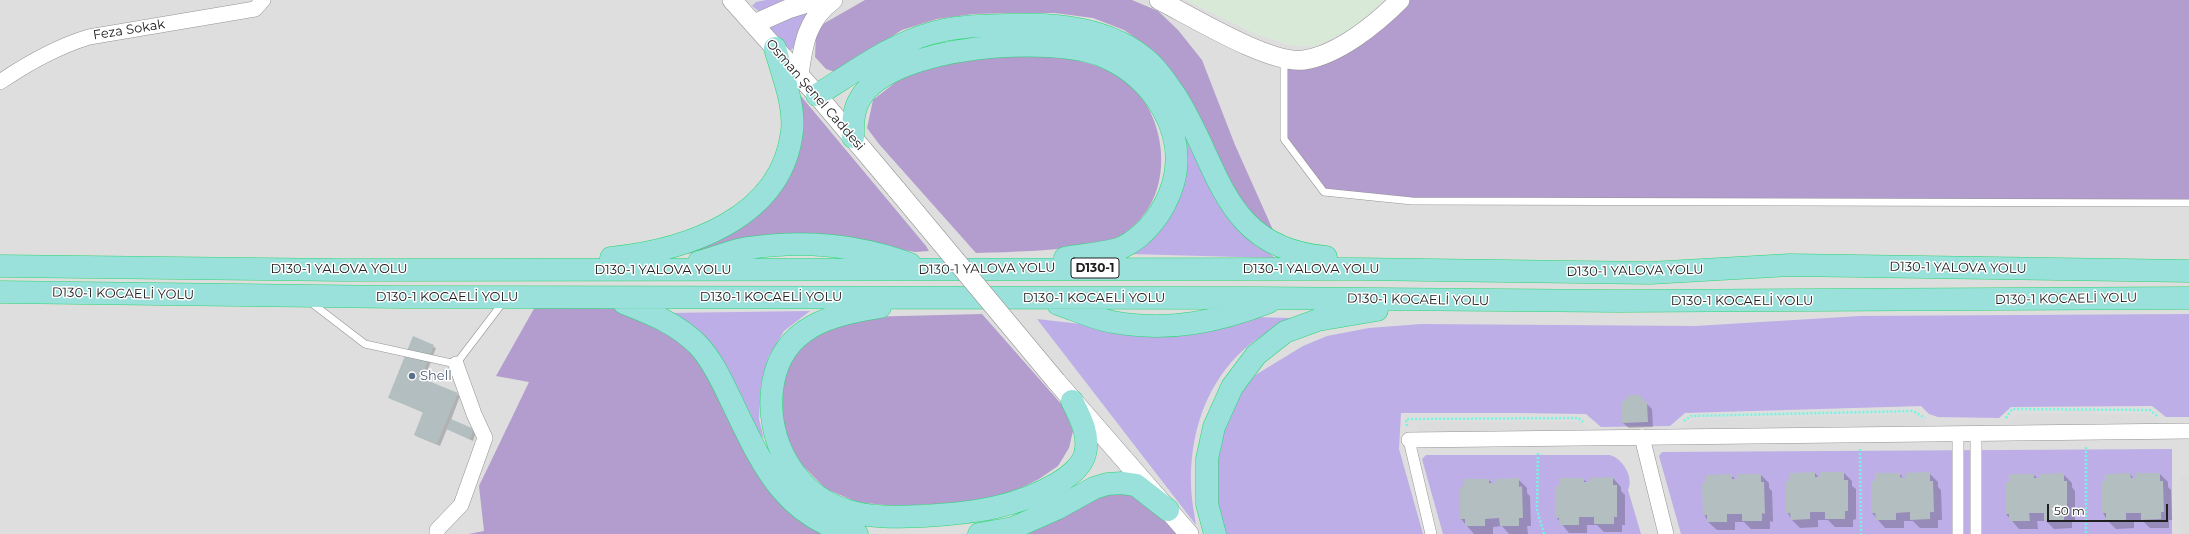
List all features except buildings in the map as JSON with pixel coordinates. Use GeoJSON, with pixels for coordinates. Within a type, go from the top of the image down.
{"type":"FeatureCollection","features":[{"type":"Feature","properties":{"kind":"highway"},"geometry":{"type":"LineString","coordinates":[[817,95],[894,49],[932,33],[976,26],[1029,24],[1079,28],[1121,42],[1150,63],[1175,96],[1221,190],[1246,224],[1268,241],[1296,253],[1377,260],[1748,268]]}},
{"type":"Feature","properties":{"kind":"highway"},"geometry":{"type":"LineString","coordinates":[[853,137],[856,108],[860,98],[868,89],[884,77],[903,67],[927,58],[966,48],[1039,45],[1075,49],[1104,56],[1134,74],[1165,112],[1175,138],[1177,168],[1169,196],[1159,215],[1141,234],[1120,248],[1006,268]]}},
{"type":"Feature","properties":{"kind":"highway"},"geometry":{"type":"LineString","coordinates":[[462,269],[635,256],[702,237],[728,224],[748,210],[767,191],[780,171],[788,149],[792,130],[790,106],[775,48]]}},
{"type":"Feature","properties":{"kind":"highway","name":"D130-1 YALOVA YOLU"},"geometry":{"type":"LineString","coordinates":[[0,266],[343,270],[667,270],[747,248],[813,244],[835,246],[886,256],[928,270],[1006,268],[1356,268],[1650,273],[1790,265],[2189,271]]}},
{"type":"Feature","properties":{"kind":"highway","name":"D130-1 KOCAELİ YOLU"},"geometry":{"type":"LineString","coordinates":[[0,292],[506,298],[825,296],[936,298],[1280,298],[1466,301],[2189,298]]}},
{"type":"Feature","properties":{"kind":"highway"},"geometry":{"type":"LineString","coordinates":[[611,298],[659,316],[683,331],[700,348],[722,381],[763,463],[782,491],[806,514],[838,530],[857,534]]}},
{"type":"Feature","properties":{"kind":"highway"},"geometry":{"type":"LineString","coordinates":[[936,298],[832,317],[817,322],[801,333],[786,349],[774,375],[770,399],[772,422],[778,448],[791,471],[807,488],[827,502],[855,513],[888,517],[961,514],[1000,508],[1038,495],[1064,480],[1076,469],[1085,455],[1086,442],[1083,424],[1072,401]]}},
{"type":"Feature","properties":{"kind":"highway"},"geometry":{"type":"LineString","coordinates":[[1040,298],[1113,322],[1177,327],[1239,314],[1280,298]]}},
{"type":"Feature","properties":{"kind":"highway"},"geometry":{"type":"LineString","coordinates":[[1215,534],[1207,504],[1207,460],[1214,427],[1232,387],[1256,355],[1285,332],[1318,320],[1361,312],[1466,301]]}},
{"type":"Feature","properties":{"kind":"highway"},"geometry":{"type":"LineString","coordinates":[[979,534],[1013,528],[1056,509],[1094,488],[1107,484],[1122,483],[1136,486],[1168,510]]}},
{"type":"Feature","properties":{"kind":"street","name":"Feza Sokak"},"geometry":{"type":"LineString","coordinates":[[0,82],[38,57],[66,44],[89,37],[123,30],[255,9],[263,0]]}},
{"type":"Feature","properties":{"kind":"street","name":"Osman Şenel Caddesi"},"geometry":{"type":"LineString","coordinates":[[732,0],[853,137],[1072,401],[1189,534]]}},
{"type":"Feature","properties":{"kind":"street"},"geometry":{"type":"LineString","coordinates":[[754,24],[817,0]]}},
{"type":"Feature","properties":{"kind":"street"},"geometry":{"type":"LineString","coordinates":[[799,75],[803,41],[807,29],[821,10],[833,0]]}},
{"type":"Feature","properties":{"kind":"street"},"geometry":{"type":"LineString","coordinates":[[1159,0],[1225,34],[1284,59],[1304,60],[1331,51],[1362,32],[1400,0]]}},
{"type":"Feature","properties":{"kind":"street"},"geometry":{"type":"LineString","coordinates":[[438,534],[438,530],[461,505],[485,438],[474,414],[456,364]]}},
{"type":"Feature","properties":{"kind":"street"},"geometry":{"type":"LineString","coordinates":[[1431,534],[1409,440],[2189,431]]}},
{"type":"Feature","properties":{"kind":"street"},"geometry":{"type":"LineString","coordinates":[[1976,433],[1976,534]]}},
{"type":"Feature","properties":{"kind":"street"},"geometry":{"type":"LineString","coordinates":[[1958,434],[1958,534]]}},
{"type":"Feature","properties":{"kind":"street"},"geometry":{"type":"LineString","coordinates":[[1642,437],[1666,534]]}},
{"type":"Feature","properties":{"kind":"lane"},"geometry":{"type":"LineString","coordinates":[[1284,59],[1284,139],[1324,192],[1412,201],[2189,203]]}},
{"type":"Feature","properties":{"kind":"lane"},"geometry":{"type":"LineString","coordinates":[[302,296],[365,344],[456,364],[506,298]]}},
{"type":"Feature","properties":{"kind":"path"},"geometry":{"type":"LineString","coordinates":[[2004,422],[2012,409],[2150,410],[2159,418]]}},
{"type":"Feature","properties":{"kind":"path"},"geometry":{"type":"LineString","coordinates":[[1679,426],[1691,416],[1913,411],[1930,421]]}},
{"type":"Feature","properties":{"kind":"path"},"geometry":{"type":"LineString","coordinates":[[1409,440],[1406,420],[1578,418],[1590,426]]}},
{"type":"Feature","properties":{"kind":"path"},"geometry":{"type":"LineString","coordinates":[[2086,432],[2086,534]]}},
{"type":"Feature","properties":{"kind":"path"},"geometry":{"type":"LineString","coordinates":[[1860,434],[1860,534]]}},
{"type":"Feature","properties":{"kind":"path"},"geometry":{"type":"LineString","coordinates":[[1538,438],[1537,510],[1544,534]]}},
{"type":"Feature","properties":{"kind":"shaded area"},"geometry":{"type":"Polygon","coordinates":[[[0,0],[2189,0],[2189,534],[0,534],[0,0]]]}},
{"type":"Feature","properties":{"kind":"shaded area"},"geometry":{"type":"Polygon","coordinates":[[[766,0],[797,0],[760,12],[752,6],[756,2],[766,0]]]}},
{"type":"Feature","properties":{"kind":"shaded area"},"geometry":{"type":"Polygon","coordinates":[[[865,0],[1132,0],[1158,11],[1178,30],[1202,60],[1235,145],[1273,230],[1256,220],[1238,201],[1175,77],[1147,46],[1124,30],[1093,18],[1055,13],[973,14],[937,19],[902,30],[835,72],[826,69],[815,57],[816,35],[823,24],[865,0]]]}},
{"type":"Feature","properties":{"kind":"shaded area"},"geometry":{"type":"Polygon","coordinates":[[[1185,0],[1385,0],[1348,31],[1314,47],[1288,45],[1256,34],[1185,0]]]}},
{"type":"Feature","properties":{"kind":"shaded area"},"geometry":{"type":"Polygon","coordinates":[[[1400,0],[2189,0],[2189,203],[1412,201],[1324,192],[1284,139],[1284,59],[1304,60],[1400,0]]]}},
{"type":"Feature","properties":{"kind":"shaded area"},"geometry":{"type":"Polygon","coordinates":[[[808,10],[810,13],[800,27],[794,47],[790,51],[770,29],[771,26],[808,10]]]}},
{"type":"Feature","properties":{"kind":"shaded area"},"geometry":{"type":"Polygon","coordinates":[[[1056,56],[1090,64],[1111,72],[1130,85],[1139,94],[1149,109],[1156,126],[1160,145],[1161,163],[1159,182],[1153,199],[1144,215],[1131,228],[1119,237],[1108,242],[1060,249],[976,253],[879,144],[867,128],[873,100],[901,78],[960,58],[1056,56]]]}},
{"type":"Feature","properties":{"kind":"shaded area"},"geometry":{"type":"Polygon","coordinates":[[[800,95],[929,251],[915,252],[867,244],[711,251],[676,255],[771,202],[787,182],[794,155],[800,95]]]}},
{"type":"Feature","properties":{"kind":"shaded area"},"geometry":{"type":"Polygon","coordinates":[[[1173,110],[1241,230],[1275,258],[1130,254],[1165,220],[1173,110]]]}},
{"type":"Feature","properties":{"kind":"shaded area"},"geometry":{"type":"Polygon","coordinates":[[[540,298],[611,298],[683,331],[763,463],[857,534],[469,534],[484,531],[479,486],[529,382],[496,376],[540,298]]]}},
{"type":"Feature","properties":{"kind":"shaded area"},"geometry":{"type":"Polygon","coordinates":[[[810,311],[784,331],[768,358],[761,385],[759,419],[764,439],[666,313],[810,311]]]}},
{"type":"Feature","properties":{"kind":"shaded area"},"geometry":{"type":"Polygon","coordinates":[[[982,314],[1063,406],[1073,431],[1069,448],[1058,466],[1039,479],[1013,492],[977,502],[894,506],[857,502],[826,489],[802,465],[789,443],[780,417],[780,394],[786,363],[805,341],[826,328],[862,317],[982,314]]]}},
{"type":"Feature","properties":{"kind":"shaded area"},"geometry":{"type":"Polygon","coordinates":[[[2189,314],[2189,417],[2166,417],[2152,406],[2011,407],[1999,418],[1938,417],[1929,414],[1921,406],[1685,413],[1670,426],[1601,427],[1586,414],[1401,413],[1399,449],[1423,534],[1224,534],[1215,508],[1218,438],[1243,387],[1257,374],[1303,346],[1327,336],[1369,328],[1421,324],[1695,326],[1860,316],[2189,314]]]}},
{"type":"Feature","properties":{"kind":"shaded area"},"geometry":{"type":"Polygon","coordinates":[[[1250,317],[1292,318],[1257,339],[1244,349],[1226,368],[1208,398],[1196,431],[1191,466],[1191,483],[1196,525],[1037,319],[1107,327],[1250,317]]]}},
{"type":"Feature","properties":{"kind":"shaded area"},"geometry":{"type":"Polygon","coordinates":[[[1915,414],[1930,426],[1679,430],[1692,420],[1915,414]]]}},
{"type":"Feature","properties":{"kind":"shaded area"},"geometry":{"type":"Polygon","coordinates":[[[2018,414],[2149,414],[2160,425],[2007,425],[2018,414]]]}},
{"type":"Feature","properties":{"kind":"shaded area"},"geometry":{"type":"Polygon","coordinates":[[[1418,422],[1580,422],[1594,433],[1418,436],[1418,422]]]}},
{"type":"Feature","properties":{"kind":"shaded area"},"geometry":{"type":"Polygon","coordinates":[[[2172,449],[2172,534],[1681,534],[1659,456],[1662,452],[2172,449]]]}},
{"type":"Feature","properties":{"kind":"shaded area"},"geometry":{"type":"Polygon","coordinates":[[[1426,455],[1610,455],[1615,457],[1623,464],[1628,474],[1630,480],[1628,490],[1641,534],[1443,534],[1422,459],[1426,455]]]}},
{"type":"Feature","properties":{"kind":"shaded area"},"geometry":{"type":"Polygon","coordinates":[[[2189,474],[2189,534],[2181,534],[2180,475],[2189,474]]]}},
{"type":"Feature","properties":{"kind":"shaded area"},"geometry":{"type":"Polygon","coordinates":[[[1122,483],[1189,534],[979,534],[1122,483]]]}},
{"type":"Feature","properties":{"kind":"place","name":"Shell"},"geometry":{"type":"Point","coordinates":[412,376]}}]}
